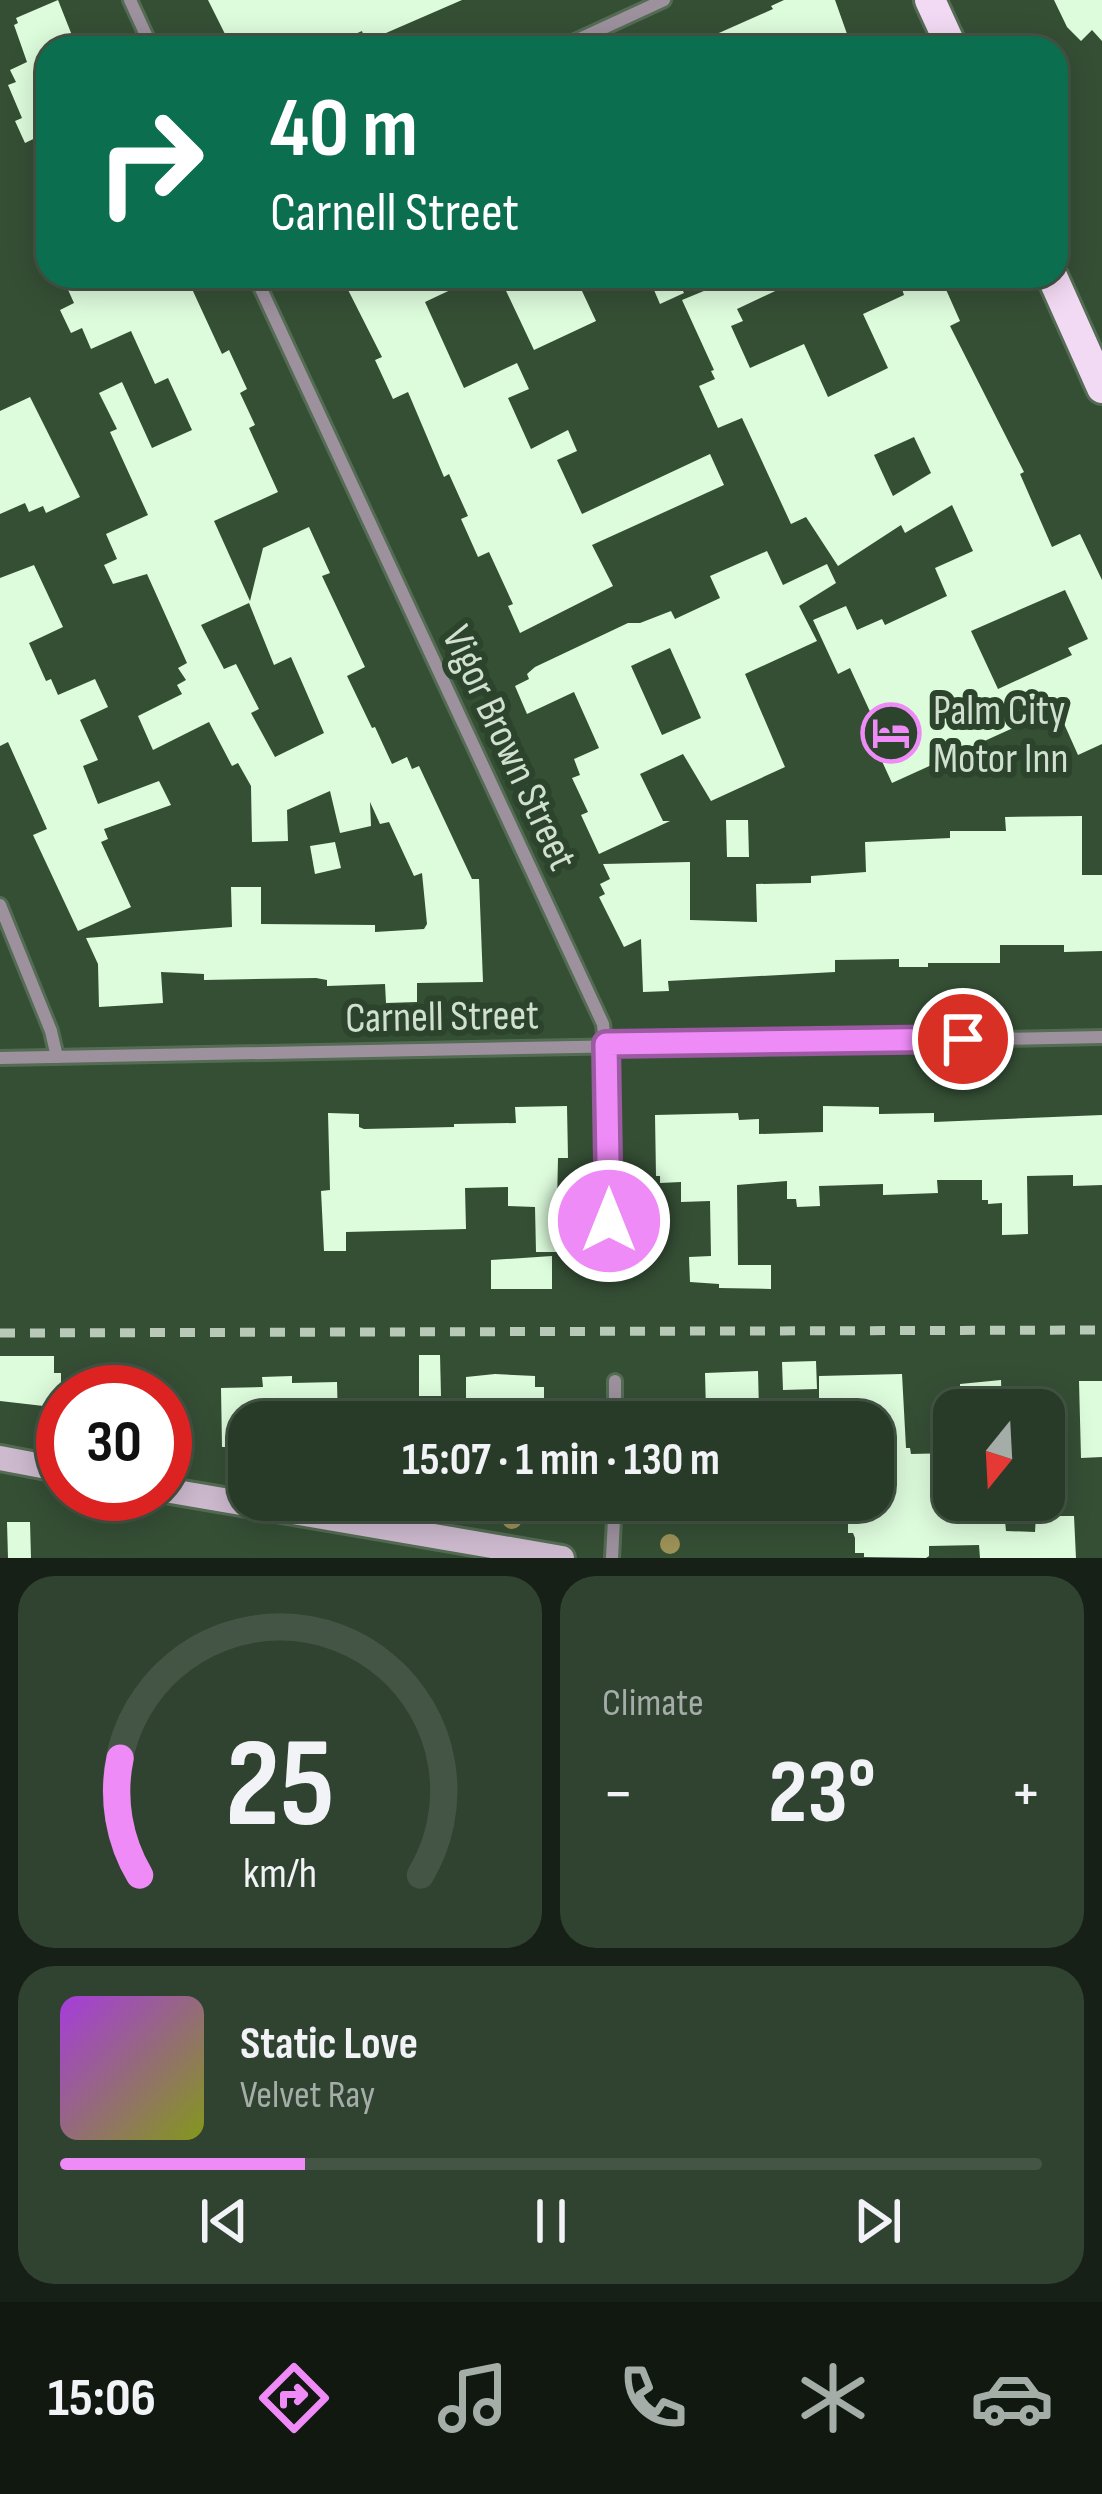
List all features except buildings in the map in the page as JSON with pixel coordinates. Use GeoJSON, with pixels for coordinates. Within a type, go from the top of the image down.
{"type":"FeatureCollection","features":[{"type":"Feature","properties":{"kind":"main road"},"geometry":{"type":"LineString","coordinates":[[929,0],[946,36]]}},
{"type":"Feature","properties":{"kind":"main road"},"geometry":{"type":"LineString","coordinates":[[1057,288],[1102,388]]}},
{"type":"Feature","properties":{"kind":"main road"},"geometry":{"type":"LineString","coordinates":[[0,1458],[36,1465]]}},
{"type":"Feature","properties":{"kind":"main road"},"geometry":{"type":"LineString","coordinates":[[192,1495],[562,1558]]}},
{"type":"Feature","properties":{"kind":"street"},"geometry":{"type":"LineString","coordinates":[[130,0],[146,36]]}},
{"type":"Feature","properties":{"kind":"street"},"geometry":{"type":"LineString","coordinates":[[586,36],[664,0]]}},
{"type":"Feature","properties":{"kind":"street","name":"Vigor Brown Street"},"geometry":{"type":"LineString","coordinates":[[261,288],[603,1024],[610,1268]]}},
{"type":"Feature","properties":{"kind":"street"},"geometry":{"type":"LineString","coordinates":[[0,905],[51,1031],[56,1057]]}},
{"type":"Feature","properties":{"kind":"street","name":"Carnell Street"},"geometry":{"type":"LineString","coordinates":[[0,1058],[1102,1036]]}},
{"type":"Feature","properties":{"kind":"street"},"geometry":{"type":"LineString","coordinates":[[615,1381],[615,1401]]}},
{"type":"Feature","properties":{"kind":"street"},"geometry":{"type":"LineString","coordinates":[[612,1558],[614,1521]]}},
{"type":"Feature","properties":{"kind":"railway"},"geometry":{"type":"LineString","coordinates":[[0,1333],[1102,1330]]}},
{"type":"Feature","properties":{"kind":"place","name":"Palm City Motor Inn"},"geometry":{"type":"Point","coordinates":[891,733]}},
{"type":"Feature","properties":{"kind":"route"},"geometry":{"type":"LineString","coordinates":[[609,1221],[606,1044],[963,1039]]}}]}
